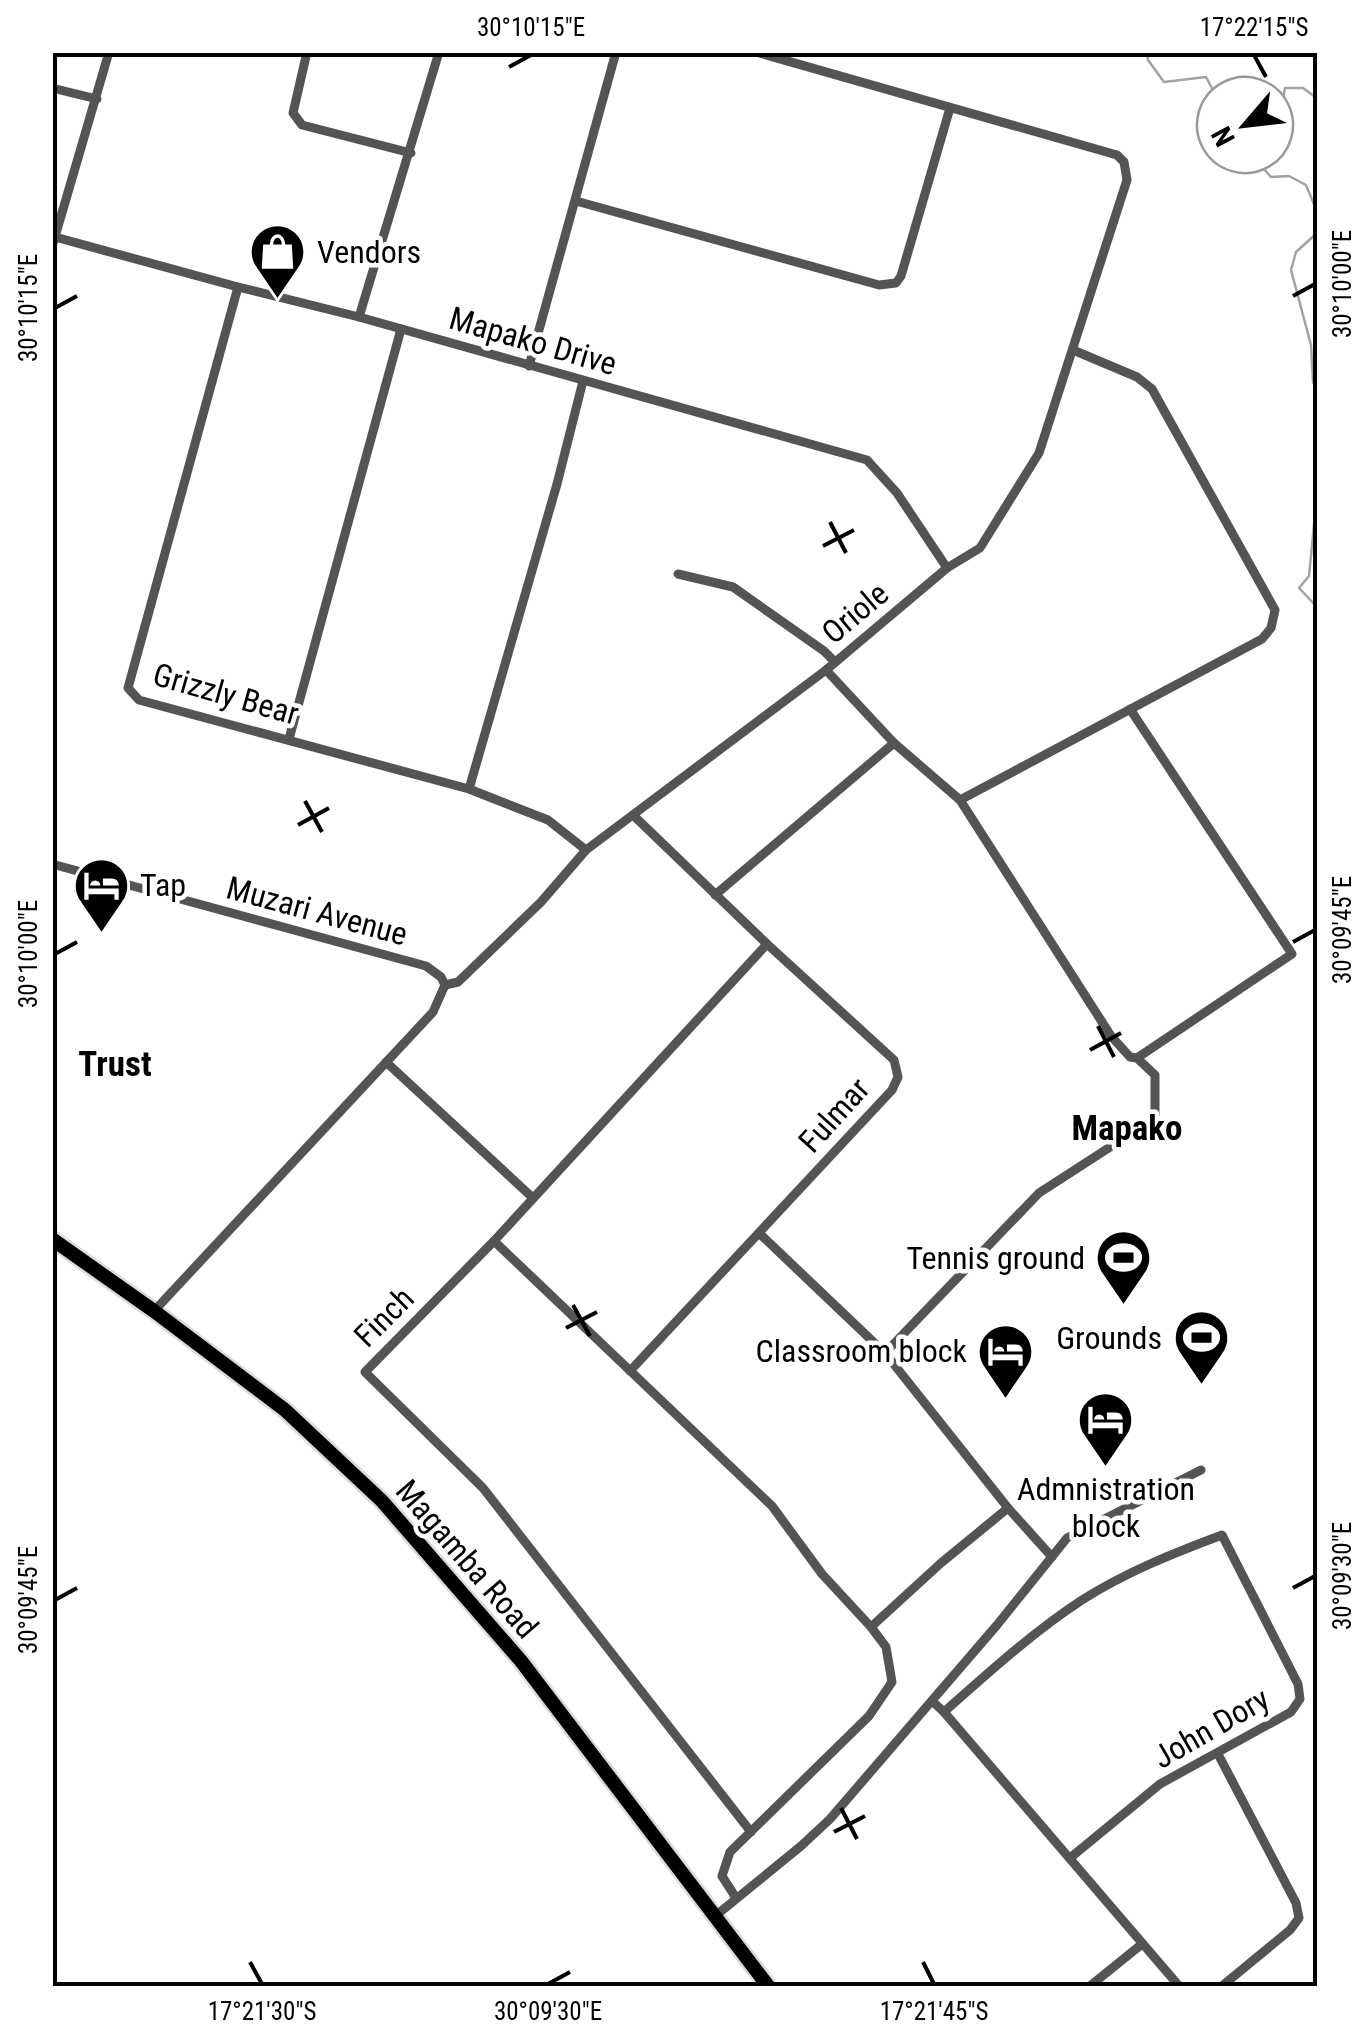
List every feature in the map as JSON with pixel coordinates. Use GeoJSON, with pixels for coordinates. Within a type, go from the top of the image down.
{"type":"FeatureCollection","features":[{"type":"Feature","properties":{"kind":"highway","name":"Magamba Road"},"geometry":{"type":"LineString","coordinates":[[52,1239],[284,1410],[382,1501],[520,1660],[768,1986]]}},
{"type":"Feature","properties":{"kind":"street"},"geometry":{"type":"LineString","coordinates":[[54,242],[108,52]]}},
{"type":"Feature","properties":{"kind":"street"},"geometry":{"type":"LineString","coordinates":[[307,52],[292,113],[302,125],[410,153]]}},
{"type":"Feature","properties":{"kind":"street"},"geometry":{"type":"LineString","coordinates":[[359,317],[439,52]]}},
{"type":"Feature","properties":{"kind":"street"},"geometry":{"type":"LineString","coordinates":[[529,366],[616,52]]}},
{"type":"Feature","properties":{"kind":"street"},"geometry":{"type":"LineString","coordinates":[[576,201],[879,285],[896,283],[950,108],[756,52]]}},
{"type":"Feature","properties":{"kind":"street"},"geometry":{"type":"LineString","coordinates":[[52,88],[96,100]]}},
{"type":"Feature","properties":{"kind":"street","name":"Oriole"},"geometry":{"type":"LineString","coordinates":[[445,985],[458,982],[542,902],[586,850],[826,670],[948,568],[980,548],[1039,453],[1128,180],[1124,162],[1117,155],[950,108]]}},
{"type":"Feature","properties":{"kind":"street","name":"Mapako Drive"},"geometry":{"type":"LineString","coordinates":[[54,242],[401,328],[866,460],[896,493],[948,568]]}},
{"type":"Feature","properties":{"kind":"street","name":"Grizzly Bear"},"geometry":{"type":"LineString","coordinates":[[238,287],[128,688],[139,700],[469,789],[548,820],[586,850]]}},
{"type":"Feature","properties":{"kind":"street"},"geometry":{"type":"LineString","coordinates":[[290,739],[401,328]]}},
{"type":"Feature","properties":{"kind":"street"},"geometry":{"type":"LineString","coordinates":[[960,800],[1262,639],[1272,628],[1275,610],[1152,389],[1136,377],[1074,350]]}},
{"type":"Feature","properties":{"kind":"street"},"geometry":{"type":"LineString","coordinates":[[469,789],[583,381]]}},
{"type":"Feature","properties":{"kind":"street"},"geometry":{"type":"LineString","coordinates":[[678,574],[733,588],[835,662]]}},
{"type":"Feature","properties":{"kind":"street"},"geometry":{"type":"LineString","coordinates":[[826,670],[894,742],[960,800],[1111,1036],[1130,1057],[1137,1058],[1156,1075],[1155,1118],[1038,1193],[886,1353]]}},
{"type":"Feature","properties":{"kind":"street"},"geometry":{"type":"LineString","coordinates":[[1130,709],[1292,954],[1137,1058]]}},
{"type":"Feature","properties":{"kind":"street"},"geometry":{"type":"LineString","coordinates":[[715,895],[894,742]]}},
{"type":"Feature","properties":{"kind":"street","name":"Fulmar"},"geometry":{"type":"LineString","coordinates":[[630,1371],[892,1090],[898,1077],[894,1060],[634,816]]}},
{"type":"Feature","properties":{"kind":"street","name":"Muzari Avenue"},"geometry":{"type":"LineString","coordinates":[[52,864],[426,966],[445,985]]}},
{"type":"Feature","properties":{"kind":"street","name":"Finch"},"geometry":{"type":"LineString","coordinates":[[751,1832],[483,1488],[365,1372],[494,1241],[767,944]]}},
{"type":"Feature","properties":{"kind":"street"},"geometry":{"type":"LineString","coordinates":[[154,1311],[433,1012],[445,985]]}},
{"type":"Feature","properties":{"kind":"street"},"geometry":{"type":"LineString","coordinates":[[386,1062],[533,1198]]}},
{"type":"Feature","properties":{"kind":"street"},"geometry":{"type":"LineString","coordinates":[[759,1233],[886,1353],[1008,1508],[1052,1557]]}},
{"type":"Feature","properties":{"kind":"street"},"geometry":{"type":"LineString","coordinates":[[494,1241],[772,1506],[822,1574],[886,1647],[892,1682],[869,1716],[730,1852],[722,1876],[736,1898]]}},
{"type":"Feature","properties":{"kind":"street"},"geometry":{"type":"LineString","coordinates":[[714,1917],[830,1819],[1068,1538],[1200,1470]]}},
{"type":"Feature","properties":{"kind":"street"},"geometry":{"type":"LineString","coordinates":[[871,1627],[940,1563],[1008,1508]]}},
{"type":"Feature","properties":{"kind":"street","name":"John Dory"},"geometry":{"type":"LineString","coordinates":[[944,1712],[1016,1650],[1083,1600],[1155,1560],[1222,1535],[1298,1684],[1300,1700],[1291,1712],[1160,1784],[1070,1858]]}},
{"type":"Feature","properties":{"kind":"street"},"geometry":{"type":"LineString","coordinates":[[932,1701],[1179,1986]]}},
{"type":"Feature","properties":{"kind":"street"},"geometry":{"type":"LineString","coordinates":[[1218,1754],[1296,1903],[1299,1918],[1290,1930],[1222,1986]]}},
{"type":"Feature","properties":{"kind":"street"},"geometry":{"type":"LineString","coordinates":[[1090,1986],[1142,1944]]}},
{"type":"Feature","properties":{"kind":"waterway"},"geometry":{"type":"LineString","coordinates":[[1147,52],[1148,60],[1164,82],[1195,78]]}},
{"type":"Feature","properties":{"kind":"waterway"},"geometry":{"type":"LineString","coordinates":[[1295,88],[1303,88],[1318,99]]}},
{"type":"Feature","properties":{"kind":"waterway"},"geometry":{"type":"LineString","coordinates":[[1269,175],[1289,176],[1306,185],[1318,214]]}},
{"type":"Feature","properties":{"kind":"waterway"},"geometry":{"type":"LineString","coordinates":[[1318,232],[1296,252],[1291,270],[1311,345],[1313,382],[1318,392]]}},
{"type":"Feature","properties":{"kind":"waterway"},"geometry":{"type":"LineString","coordinates":[[1318,484],[1309,576],[1299,588],[1318,608]]}},
{"type":"Feature","properties":{"kind":"place","name":"Vendors"},"geometry":{"type":"Point","coordinates":[278,301]}},
{"type":"Feature","properties":{"kind":"place","name":"Tap"},"geometry":{"type":"Point","coordinates":[101,934]}},
{"type":"Feature","properties":{"kind":"place","name":"Tennis ground"},"geometry":{"type":"Point","coordinates":[1124,1307]}},
{"type":"Feature","properties":{"kind":"place","name":"Grounds"},"geometry":{"type":"Point","coordinates":[1201,1387]}},
{"type":"Feature","properties":{"kind":"place","name":"Classroom block"},"geometry":{"type":"Point","coordinates":[1006,1400]}},
{"type":"Feature","properties":{"kind":"place","name":"Admnistration block"},"geometry":{"type":"Point","coordinates":[1106,1469]}},
{"type":"Feature","properties":{"kind":"district","name":"Trust"},"geometry":{"type":"Point","coordinates":[115,1064]}},
{"type":"Feature","properties":{"kind":"district","name":"Mapako"},"geometry":{"type":"Point","coordinates":[1127,1128]}}]}
